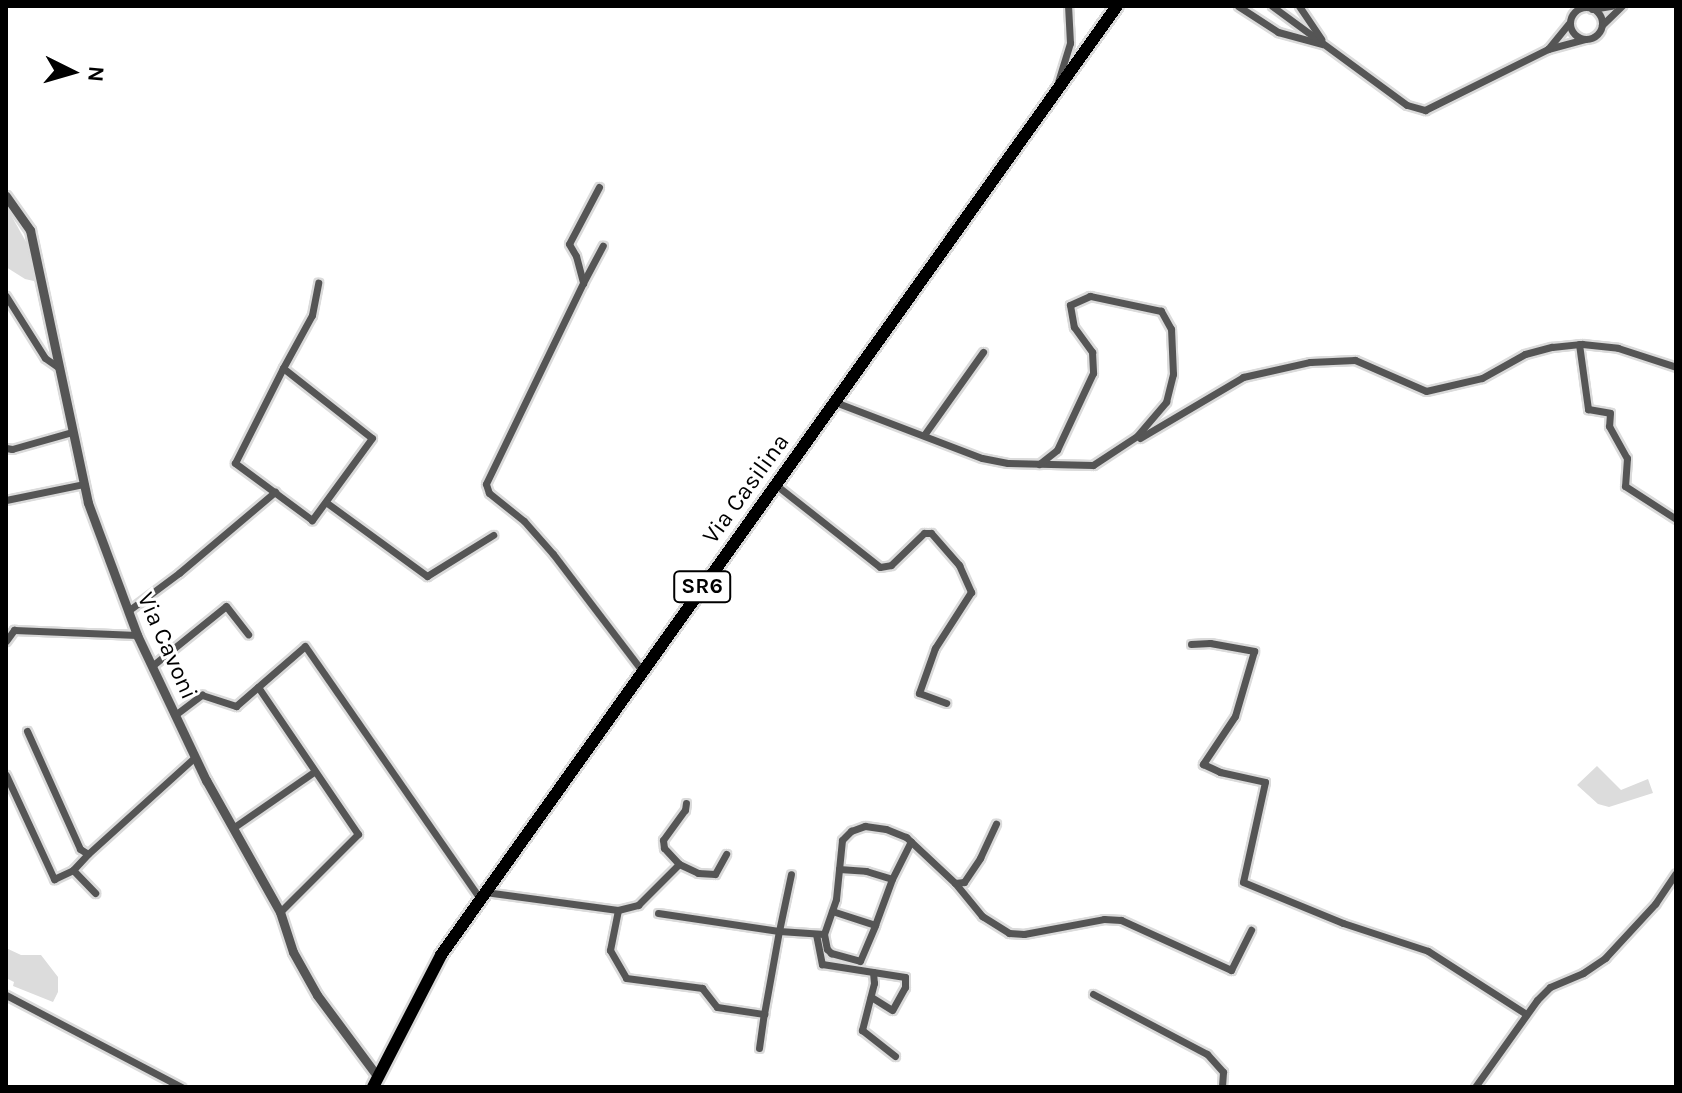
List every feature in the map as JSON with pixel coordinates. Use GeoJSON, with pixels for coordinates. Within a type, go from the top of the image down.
{"type":"FeatureCollection","features":[{"type":"Feature","properties":{"kind":"main road","name":"Via Casilina"},"geometry":{"type":"LineString","coordinates":[[375,1082],[441,955],[1116,8]]}},
{"type":"Feature","properties":{"kind":"street"},"geometry":{"type":"LineString","coordinates":[[1052,98],[1069,50],[1068,6]]}},
{"type":"Feature","properties":{"kind":"street"},"geometry":{"type":"LineString","coordinates":[[1238,6],[1278,32],[1324,44]]}},
{"type":"Feature","properties":{"kind":"street"},"geometry":{"type":"LineString","coordinates":[[1272,6],[1407,105],[1425,110],[1548,49],[1595,36],[1622,6]]}},
{"type":"Feature","properties":{"kind":"street"},"geometry":{"type":"LineString","coordinates":[[1299,6],[1324,44]]}},
{"type":"Feature","properties":{"kind":"street"},"geometry":{"type":"LineString","coordinates":[[1548,49],[1578,10],[1612,6]]}},
{"type":"Feature","properties":{"kind":"street"},"geometry":{"type":"LineString","coordinates":[[1592,9],[1599,15],[1602,25]]}},
{"type":"Feature","properties":{"kind":"street"},"geometry":{"type":"LineString","coordinates":[[1570,22],[1575,35],[1585,39]]}},
{"type":"Feature","properties":{"kind":"street"},"geometry":{"type":"LineString","coordinates":[[583,283],[579,264],[569,244],[599,187]]}},
{"type":"Feature","properties":{"kind":"street","name":"Via Cavoni"},"geometry":{"type":"LineString","coordinates":[[6,196],[30,230],[84,484],[137,635],[195,757],[280,912],[293,952],[317,995],[375,1082]]}},
{"type":"Feature","properties":{"kind":"street"},"geometry":{"type":"LineString","coordinates":[[603,246],[486,484],[489,493],[524,521],[553,554],[642,671]]}},
{"type":"Feature","properties":{"kind":"street"},"geometry":{"type":"LineString","coordinates":[[283,368],[372,438],[312,520],[235,463],[283,368],[312,315],[318,283]]}},
{"type":"Feature","properties":{"kind":"street"},"geometry":{"type":"LineString","coordinates":[[6,296],[45,358],[58,367]]}},
{"type":"Feature","properties":{"kind":"street"},"geometry":{"type":"LineString","coordinates":[[1039,464],[1057,450],[1093,373],[1092,352],[1074,327],[1070,305],[1090,296],[1161,311],[1171,329],[1173,374],[1166,402],[1131,440]]}},
{"type":"Feature","properties":{"kind":"street"},"geometry":{"type":"LineString","coordinates":[[835,402],[982,458],[1039,464],[1093,465],[1243,377],[1281,366],[1337,359],[1355,360],[1388,373],[1413,388],[1426,391],[1482,378],[1525,354],[1579,344],[1618,348],[1676,367]]}},
{"type":"Feature","properties":{"kind":"street"},"geometry":{"type":"LineString","coordinates":[[1579,344],[1588,409],[1610,413],[1609,426],[1627,458],[1625,486],[1676,519]]}},
{"type":"Feature","properties":{"kind":"street"},"geometry":{"type":"LineString","coordinates":[[924,435],[983,352]]}},
{"type":"Feature","properties":{"kind":"street"},"geometry":{"type":"LineString","coordinates":[[6,448],[72,432]]}},
{"type":"Feature","properties":{"kind":"street"},"geometry":{"type":"LineString","coordinates":[[6,500],[84,484]]}},
{"type":"Feature","properties":{"kind":"street"},"geometry":{"type":"LineString","coordinates":[[776,485],[880,567],[891,565],[924,533],[931,533],[959,565],[971,592],[935,648],[919,693],[946,703]]}},
{"type":"Feature","properties":{"kind":"street"},"geometry":{"type":"LineString","coordinates":[[128,611],[179,573],[275,492]]}},
{"type":"Feature","properties":{"kind":"street"},"geometry":{"type":"LineString","coordinates":[[327,503],[427,576],[493,535]]}},
{"type":"Feature","properties":{"kind":"street"},"geometry":{"type":"LineString","coordinates":[[152,666],[226,606],[248,634]]}},
{"type":"Feature","properties":{"kind":"street"},"geometry":{"type":"LineString","coordinates":[[6,641],[10,630],[137,635]]}},
{"type":"Feature","properties":{"kind":"street"},"geometry":{"type":"LineString","coordinates":[[1191,644],[1210,643],[1254,651],[1235,716],[1203,764],[1220,772],[1265,782],[1243,882],[1343,923],[1428,951],[1526,1014]]}},
{"type":"Feature","properties":{"kind":"street"},"geometry":{"type":"LineString","coordinates":[[175,715],[202,695],[236,706],[305,646],[483,896],[618,910],[638,905],[679,864]]}},
{"type":"Feature","properties":{"kind":"street"},"geometry":{"type":"LineString","coordinates":[[258,687],[358,834],[280,912]]}},
{"type":"Feature","properties":{"kind":"street"},"geometry":{"type":"LineString","coordinates":[[27,731],[80,849],[88,854]]}},
{"type":"Feature","properties":{"kind":"street"},"geometry":{"type":"LineString","coordinates":[[6,775],[54,879],[73,870],[195,757]]}},
{"type":"Feature","properties":{"kind":"street"},"geometry":{"type":"LineString","coordinates":[[233,828],[314,772]]}},
{"type":"Feature","properties":{"kind":"street"},"geometry":{"type":"LineString","coordinates":[[686,803],[685,810],[663,840],[664,848],[679,864],[698,873],[715,874],[726,854]]}},
{"type":"Feature","properties":{"kind":"street"},"geometry":{"type":"LineString","coordinates":[[955,883],[964,882],[980,858],[996,823]]}},
{"type":"Feature","properties":{"kind":"street"},"geometry":{"type":"LineString","coordinates":[[871,997],[892,1010],[905,987],[905,977],[822,964],[820,934],[832,911],[842,840],[851,831],[865,826],[886,829],[911,841],[955,883],[982,916],[1009,933],[1024,934],[1104,919],[1121,920],[1231,970],[1251,930]]}},
{"type":"Feature","properties":{"kind":"street"},"geometry":{"type":"LineString","coordinates":[[820,934],[827,949],[860,961],[892,879],[911,841]]}},
{"type":"Feature","properties":{"kind":"street"},"geometry":{"type":"LineString","coordinates":[[839,869],[866,871],[892,879]]}},
{"type":"Feature","properties":{"kind":"street"},"geometry":{"type":"LineString","coordinates":[[73,870],[95,893]]}},
{"type":"Feature","properties":{"kind":"street"},"geometry":{"type":"LineString","coordinates":[[1475,1087],[1526,1014],[1550,987],[1583,973],[1612,952],[1655,904],[1676,873]]}},
{"type":"Feature","properties":{"kind":"street"},"geometry":{"type":"LineString","coordinates":[[759,1048],[791,874]]}},
{"type":"Feature","properties":{"kind":"street"},"geometry":{"type":"LineString","coordinates":[[618,910],[610,950],[626,978],[702,988],[717,1007],[764,1014]]}},
{"type":"Feature","properties":{"kind":"street"},"geometry":{"type":"LineString","coordinates":[[832,911],[875,925]]}},
{"type":"Feature","properties":{"kind":"street"},"geometry":{"type":"LineString","coordinates":[[658,913],[820,934]]}},
{"type":"Feature","properties":{"kind":"street"},"geometry":{"type":"LineString","coordinates":[[873,972],[871,997],[862,1030],[895,1056]]}},
{"type":"Feature","properties":{"kind":"street"},"geometry":{"type":"LineString","coordinates":[[1093,994],[1207,1054],[1223,1072],[1222,1087]]}},
{"type":"Feature","properties":{"kind":"street"},"geometry":{"type":"LineString","coordinates":[[6,995],[181,1087]]}},
{"type":"Feature","properties":{"kind":"shaded area"},"geometry":{"type":"Polygon","coordinates":[[[6,206],[30,249],[38,282],[25,279],[6,267],[6,206]]]}},
{"type":"Feature","properties":{"kind":"shaded area"},"geometry":{"type":"Polygon","coordinates":[[[1597,766],[1621,790],[1648,779],[1653,793],[1609,807],[1598,804],[1577,785],[1597,766]]]}},
{"type":"Feature","properties":{"kind":"shaded area"},"geometry":{"type":"Polygon","coordinates":[[[6,948],[21,955],[41,955],[58,977],[58,992],[53,1002],[13,986],[14,982],[6,978],[6,948]]]}}]}
